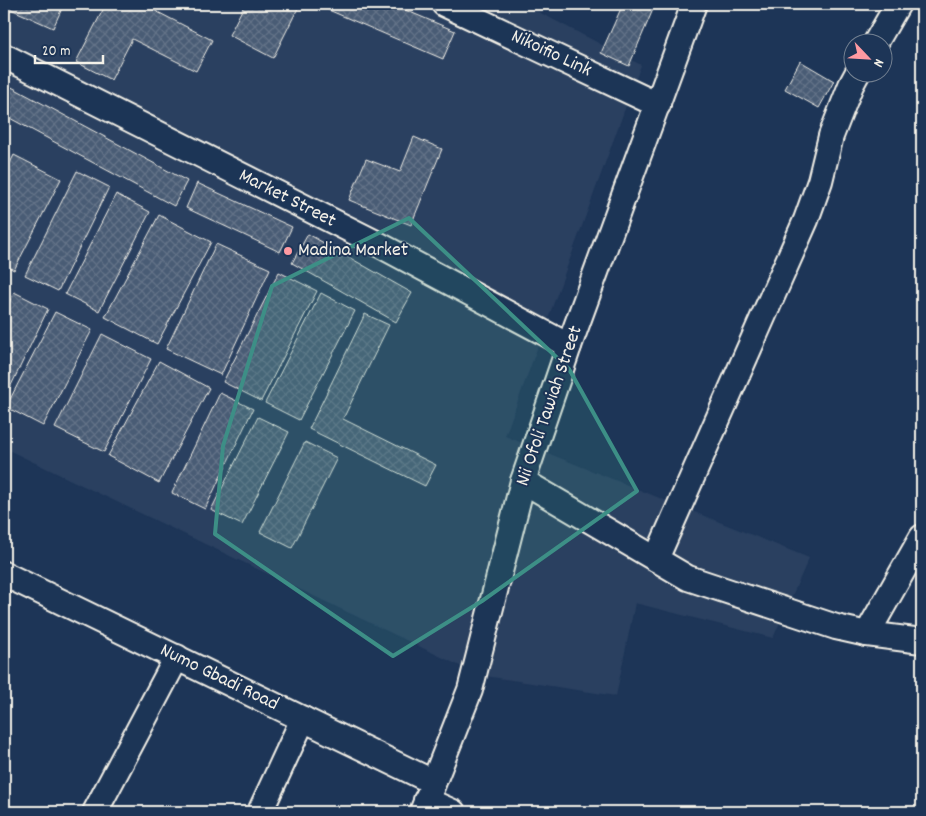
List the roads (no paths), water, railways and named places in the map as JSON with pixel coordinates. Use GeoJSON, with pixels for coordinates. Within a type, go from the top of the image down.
{"type":"FeatureCollection","features":[{"type":"Feature","properties":{"kind":"street","name":"Nikoifio Link"},"geometry":{"type":"LineString","coordinates":[[444,4],[658,105]]}},
{"type":"Feature","properties":{"kind":"street","name":"Nii Ofoli Tawiah Street"},"geometry":{"type":"LineString","coordinates":[[427,798],[470,690],[523,482],[569,346],[694,4]]}},
{"type":"Feature","properties":{"kind":"street"},"geometry":{"type":"LineString","coordinates":[[882,32],[898,4]]}},
{"type":"Feature","properties":{"kind":"street","name":"Market Street"},"geometry":{"type":"LineString","coordinates":[[4,56],[374,242],[569,346]]}},
{"type":"Feature","properties":{"kind":"street"},"geometry":{"type":"LineString","coordinates":[[656,559],[806,220],[820,181],[831,136],[852,82]]}},
{"type":"Feature","properties":{"kind":"street"},"geometry":{"type":"LineString","coordinates":[[523,482],[688,578],[836,627],[867,634],[922,642]]}},
{"type":"Feature","properties":{"kind":"street"},"geometry":{"type":"LineString","coordinates":[[867,634],[922,537]]}},
{"type":"Feature","properties":{"kind":"street","name":"Numo Gbadi Road"},"geometry":{"type":"LineString","coordinates":[[4,574],[303,719],[427,798],[453,812]]}},
{"type":"Feature","properties":{"kind":"street"},"geometry":{"type":"LineString","coordinates":[[94,812],[176,657]]}},
{"type":"Feature","properties":{"kind":"street"},"geometry":{"type":"LineString","coordinates":[[260,812],[303,719]]}},
{"type":"Feature","properties":{"kind":"place","name":"Madina Market"},"geometry":{"type":"Point","coordinates":[288,251]}}]}
